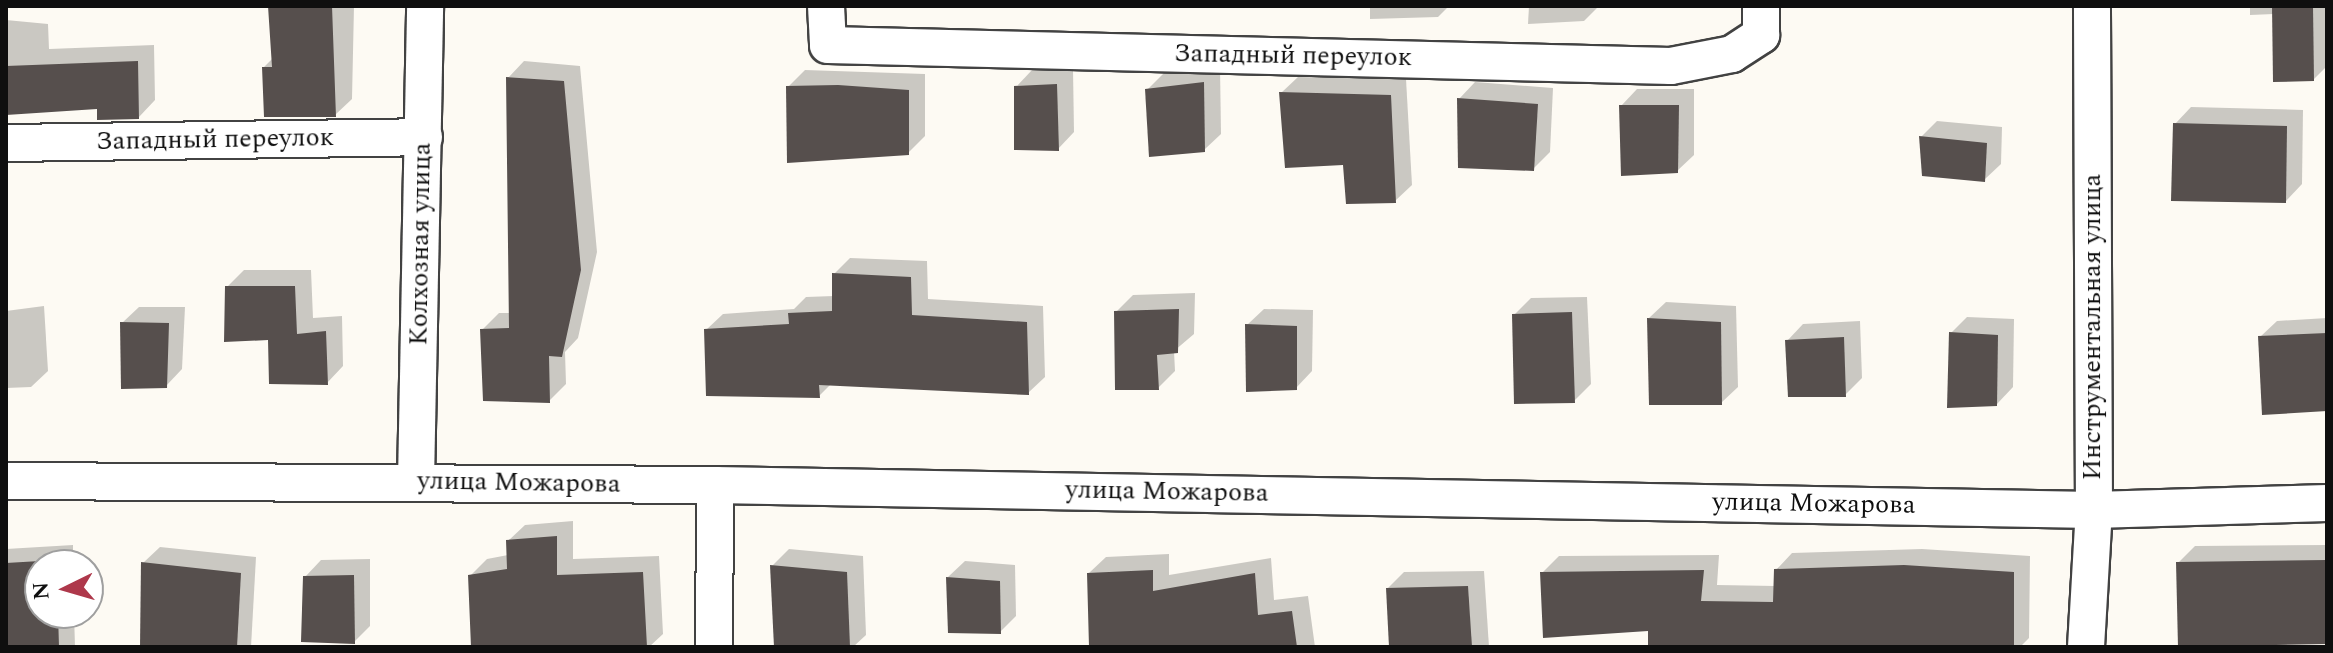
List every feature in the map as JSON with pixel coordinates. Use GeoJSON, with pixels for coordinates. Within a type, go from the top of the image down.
{"type":"FeatureCollection","features":[{"type":"Feature","properties":{"kind":"street","name":"Колхозная улица"},"geometry":{"type":"LineString","coordinates":[[416,482],[425,6]]}},
{"type":"Feature","properties":{"kind":"street","name":"Западный переулок"},"geometry":{"type":"LineString","coordinates":[[826,6],[828,45],[1671,66],[1732,54],[1761,35],[1761,6]]}},
{"type":"Feature","properties":{"kind":"street","name":"Инструментальная улица"},"geometry":{"type":"LineString","coordinates":[[2086,647],[2094,510],[2092,6]]}},
{"type":"Feature","properties":{"kind":"street","name":"Западный переулок"},"geometry":{"type":"LineString","coordinates":[[6,143],[424,137]]}},
{"type":"Feature","properties":{"kind":"street","name":"улица Можарова"},"geometry":{"type":"LineString","coordinates":[[6,481],[715,485],[2094,510],[2327,503]]}},
{"type":"Feature","properties":{"kind":"street"},"geometry":{"type":"LineString","coordinates":[[714,647],[715,485]]}},
{"type":"Feature","properties":{"kind":"building"},"geometry":{"type":"Polygon","coordinates":[[[268,6],[332,6],[336,117],[264,117],[262,67],[272,67],[268,6]]]}},
{"type":"Feature","properties":{"kind":"building"},"geometry":{"type":"Polygon","coordinates":[[[2272,6],[2313,6],[2314,81],[2273,82],[2272,6]]]}},
{"type":"Feature","properties":{"kind":"building"},"geometry":{"type":"Polygon","coordinates":[[[138,61],[139,119],[97,120],[97,109],[6,115],[6,66],[138,61]]]}},
{"type":"Feature","properties":{"kind":"building"},"geometry":{"type":"Polygon","coordinates":[[[506,77],[564,81],[581,270],[562,357],[549,356],[550,403],[483,401],[480,329],[509,328],[506,77]]]}},
{"type":"Feature","properties":{"kind":"building"},"geometry":{"type":"Polygon","coordinates":[[[1204,82],[1205,152],[1149,157],[1145,89],[1204,82]]]}},
{"type":"Feature","properties":{"kind":"building"},"geometry":{"type":"Polygon","coordinates":[[[1057,84],[1059,151],[1014,150],[1014,86],[1057,84]]]}},
{"type":"Feature","properties":{"kind":"building"},"geometry":{"type":"Polygon","coordinates":[[[838,85],[909,90],[909,155],[787,163],[786,86],[838,85]]]}},
{"type":"Feature","properties":{"kind":"building"},"geometry":{"type":"Polygon","coordinates":[[[1279,92],[1391,95],[1396,203],[1346,204],[1343,165],[1285,168],[1279,92]]]}},
{"type":"Feature","properties":{"kind":"building"},"geometry":{"type":"Polygon","coordinates":[[[1457,98],[1538,104],[1534,171],[1458,168],[1457,98]]]}},
{"type":"Feature","properties":{"kind":"building"},"geometry":{"type":"Polygon","coordinates":[[[1619,105],[1679,105],[1678,173],[1621,176],[1619,105]]]}},
{"type":"Feature","properties":{"kind":"building"},"geometry":{"type":"Polygon","coordinates":[[[2173,123],[2287,126],[2286,203],[2171,201],[2173,123]]]}},
{"type":"Feature","properties":{"kind":"building"},"geometry":{"type":"Polygon","coordinates":[[[1919,136],[1987,143],[1985,182],[1922,176],[1919,136]]]}},
{"type":"Feature","properties":{"kind":"building"},"geometry":{"type":"Polygon","coordinates":[[[832,273],[911,277],[912,315],[1027,322],[1029,395],[819,385],[820,398],[706,396],[704,329],[789,324],[788,313],[832,311],[832,273]]]}},
{"type":"Feature","properties":{"kind":"building"},"geometry":{"type":"Polygon","coordinates":[[[225,286],[295,286],[297,334],[326,331],[328,385],[269,384],[268,340],[224,342],[225,286]]]}},
{"type":"Feature","properties":{"kind":"building"},"geometry":{"type":"Polygon","coordinates":[[[1179,309],[1178,353],[1157,355],[1159,390],[1115,390],[1114,311],[1179,309]]]}},
{"type":"Feature","properties":{"kind":"building"},"geometry":{"type":"Polygon","coordinates":[[[1572,312],[1575,403],[1514,404],[1512,314],[1572,312]]]}},
{"type":"Feature","properties":{"kind":"building"},"geometry":{"type":"Polygon","coordinates":[[[1647,318],[1721,322],[1722,405],[1649,405],[1647,318]]]}},
{"type":"Feature","properties":{"kind":"building"},"geometry":{"type":"Polygon","coordinates":[[[120,322],[169,323],[167,388],[121,389],[120,322]]]}},
{"type":"Feature","properties":{"kind":"building"},"geometry":{"type":"Polygon","coordinates":[[[1245,324],[1297,326],[1297,390],[1246,392],[1245,324]]]}},
{"type":"Feature","properties":{"kind":"building"},"geometry":{"type":"Polygon","coordinates":[[[1949,332],[1998,335],[1997,406],[1947,408],[1949,332]]]}},
{"type":"Feature","properties":{"kind":"building"},"geometry":{"type":"Polygon","coordinates":[[[2327,333],[2327,411],[2262,415],[2258,336],[2327,333]]]}},
{"type":"Feature","properties":{"kind":"building"},"geometry":{"type":"Polygon","coordinates":[[[1844,337],[1846,397],[1788,397],[1785,340],[1844,337]]]}},
{"type":"Feature","properties":{"kind":"building"},"geometry":{"type":"Polygon","coordinates":[[[557,536],[557,575],[643,572],[647,647],[471,647],[468,575],[507,569],[506,540],[557,536]]]}},
{"type":"Feature","properties":{"kind":"building"},"geometry":{"type":"Polygon","coordinates":[[[2327,560],[2327,644],[2178,647],[2176,562],[2327,560]]]}},
{"type":"Feature","properties":{"kind":"building"},"geometry":{"type":"Polygon","coordinates":[[[24,562],[24,629],[58,629],[59,647],[6,647],[6,563],[24,562]]]}},
{"type":"Feature","properties":{"kind":"building"},"geometry":{"type":"Polygon","coordinates":[[[141,562],[241,573],[237,647],[140,647],[141,562]]]}},
{"type":"Feature","properties":{"kind":"building"},"geometry":{"type":"Polygon","coordinates":[[[770,565],[847,572],[850,647],[774,647],[770,565]]]}},
{"type":"Feature","properties":{"kind":"building"},"geometry":{"type":"Polygon","coordinates":[[[1904,565],[2014,572],[2014,647],[1648,647],[1648,631],[1543,638],[1540,572],[1704,570],[1701,601],[1773,602],[1774,569],[1904,565]]]}},
{"type":"Feature","properties":{"kind":"building"},"geometry":{"type":"Polygon","coordinates":[[[1153,570],[1153,591],[1255,573],[1258,615],[1292,611],[1297,647],[1089,647],[1087,573],[1153,570]]]}},
{"type":"Feature","properties":{"kind":"building"},"geometry":{"type":"Polygon","coordinates":[[[354,575],[355,644],[301,642],[303,576],[354,575]]]}},
{"type":"Feature","properties":{"kind":"building"},"geometry":{"type":"Polygon","coordinates":[[[946,577],[1000,581],[1001,634],[948,633],[946,577]]]}},
{"type":"Feature","properties":{"kind":"building"},"geometry":{"type":"Polygon","coordinates":[[[1468,586],[1472,647],[1389,647],[1386,588],[1468,586]]]}}]}
